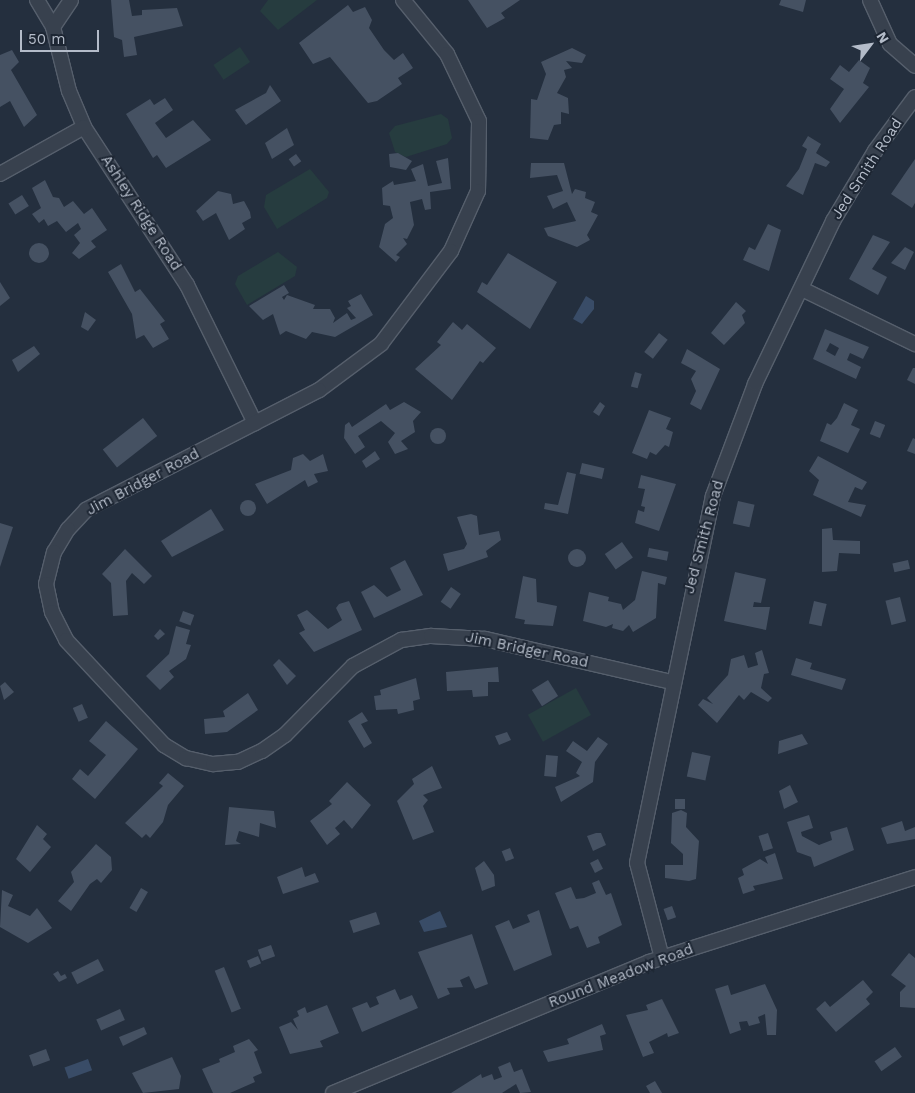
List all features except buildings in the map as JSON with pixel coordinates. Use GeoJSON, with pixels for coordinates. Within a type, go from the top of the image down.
{"type":"FeatureCollection","features":[{"type":"Feature","properties":{"kind":"street","name":"Ashley Ridge Road"},"geometry":{"type":"LineString","coordinates":[[37,0],[52,27],[69,91],[84,127],[188,285],[254,423]]}},
{"type":"Feature","properties":{"kind":"street"},"geometry":{"type":"LineString","coordinates":[[52,27],[71,0]]}},
{"type":"Feature","properties":{"kind":"street","name":"Jim Bridger Road"},"geometry":{"type":"LineString","coordinates":[[403,0],[465,83],[479,121],[478,191],[450,251],[381,344],[319,390],[86,510],[68,528],[54,552],[46,584],[52,612],[66,640],[164,745],[186,758],[213,764],[238,762],[285,736],[366,656],[401,640],[431,636],[485,639],[671,682]]}},
{"type":"Feature","properties":{"kind":"street"},"geometry":{"type":"LineString","coordinates":[[870,0],[890,44],[915,66]]}},
{"type":"Feature","properties":{"kind":"street","name":"Jed Smith Road"},"geometry":{"type":"LineString","coordinates":[[662,958],[636,863],[671,682],[713,496],[755,384],[833,221],[875,151],[915,97]]}},
{"type":"Feature","properties":{"kind":"street"},"geometry":{"type":"LineString","coordinates":[[0,174],[84,127]]}},
{"type":"Feature","properties":{"kind":"street"},"geometry":{"type":"LineString","coordinates":[[802,289],[915,344]]}},
{"type":"Feature","properties":{"kind":"street","name":"Round Meadow Road"},"geometry":{"type":"LineString","coordinates":[[333,1093],[662,958],[915,877]]}},
{"type":"Feature","properties":{"kind":"green space"},"geometry":{"type":"Polygon","coordinates":[[[268,0],[317,0],[278,30],[260,11],[268,0]]]}},
{"type":"Feature","properties":{"kind":"green space"},"geometry":{"type":"Polygon","coordinates":[[[240,47],[250,62],[224,80],[213,65],[240,47]]]}},
{"type":"Feature","properties":{"kind":"green space"},"geometry":{"type":"Polygon","coordinates":[[[441,114],[448,119],[452,138],[447,144],[406,157],[395,152],[389,133],[395,126],[441,114]]]}},
{"type":"Feature","properties":{"kind":"green space"},"geometry":{"type":"Polygon","coordinates":[[[310,169],[329,192],[327,198],[277,229],[264,207],[266,195],[310,169]]]}},
{"type":"Feature","properties":{"kind":"green space"},"geometry":{"type":"Polygon","coordinates":[[[278,252],[297,267],[295,276],[247,305],[235,284],[238,276],[278,252]]]}},
{"type":"Feature","properties":{"kind":"green space"},"geometry":{"type":"Polygon","coordinates":[[[576,688],[591,715],[543,742],[528,715],[576,688]]]}},
{"type":"Feature","properties":{"kind":"water"},"geometry":{"type":"Polygon","coordinates":[[[586,296],[594,301],[594,309],[582,324],[573,319],[586,296]]]}},
{"type":"Feature","properties":{"kind":"water"},"geometry":{"type":"Polygon","coordinates":[[[440,911],[447,927],[424,932],[419,921],[440,911]]]}},
{"type":"Feature","properties":{"kind":"water"},"geometry":{"type":"Polygon","coordinates":[[[88,1059],[92,1070],[69,1079],[65,1068],[88,1059]]]}}]}
